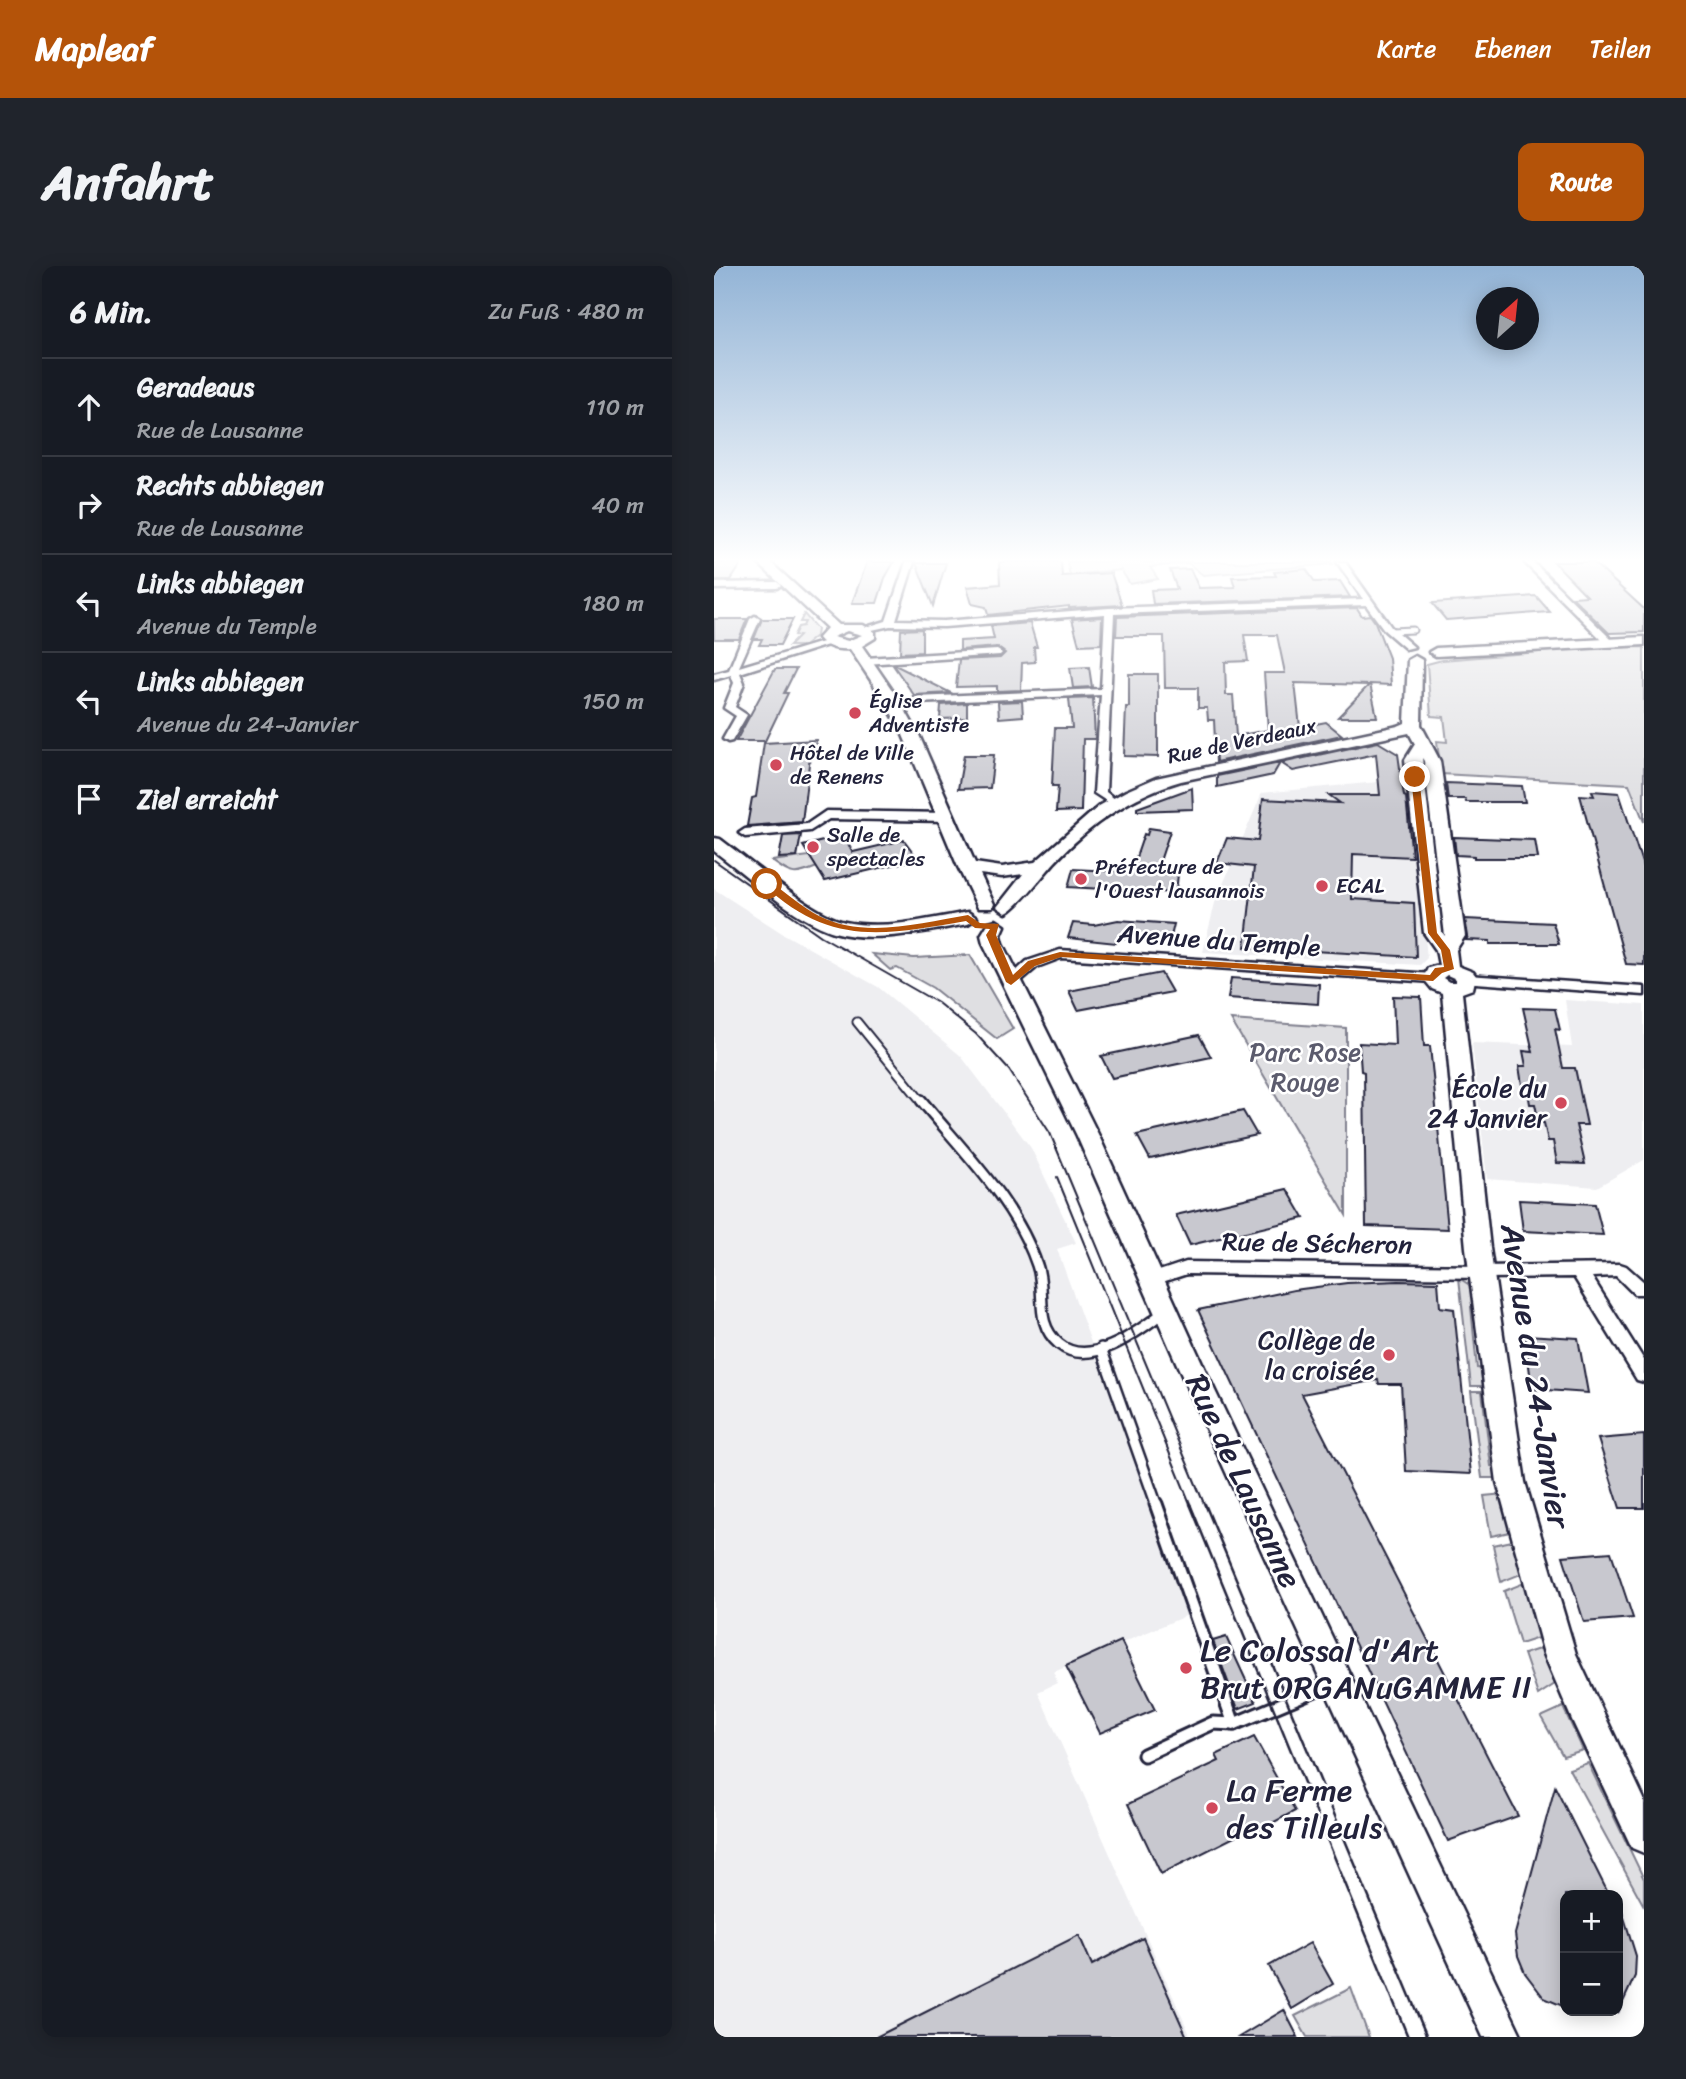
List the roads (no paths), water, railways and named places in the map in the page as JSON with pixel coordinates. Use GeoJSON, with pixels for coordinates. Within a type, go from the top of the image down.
{"type":"FeatureCollection","features":[{"type":"Feature","properties":{"kind":"street"},"geometry":{"type":"LineString","coordinates":[[729,739],[742,715],[729,708],[739,683],[734,672],[745,645]]}},
{"type":"Feature","properties":{"kind":"street"},"geometry":{"type":"LineString","coordinates":[[714,677],[809,645]]}},
{"type":"Feature","properties":{"kind":"street"},"geometry":{"type":"LineString","coordinates":[[854,645],[899,711],[985,904]]}},
{"type":"Feature","properties":{"kind":"street"},"geometry":{"type":"LineString","coordinates":[[1107,645],[1100,793],[1114,803]]}},
{"type":"Feature","properties":{"kind":"street"},"geometry":{"type":"LineString","coordinates":[[1403,645],[1412,654],[1434,658],[1436,652],[1563,645]]}},
{"type":"Feature","properties":{"kind":"street"},"geometry":{"type":"LineString","coordinates":[[865,661],[997,653]]}},
{"type":"Feature","properties":{"kind":"street"},"geometry":{"type":"LineString","coordinates":[[1412,654],[1413,725]]}},
{"type":"Feature","properties":{"kind":"street"},"geometry":{"type":"LineString","coordinates":[[916,700],[1105,692]]}},
{"type":"Feature","properties":{"kind":"street","name":"Avenue du 24-Janvier"},"geometry":{"type":"LineString","coordinates":[[1413,725],[1433,761],[1455,936],[1449,973]]}},
{"type":"Feature","properties":{"kind":"street","name":"Rue de Verdeaux"},"geometry":{"type":"LineString","coordinates":[[996,926],[1009,919],[1010,913],[1006,907],[1011,898],[1043,866],[1114,803],[1142,789],[1178,777],[1404,730],[1413,725]]}},
{"type":"Feature","properties":{"kind":"street","name":"Avenue du 24-Janvier"},"geometry":{"type":"LineString","coordinates":[[1422,745],[1413,760],[1420,829],[1433,933],[1449,973],[1482,1272],[1511,1482],[1560,1654],[1583,1709],[1644,1836]]}},
{"type":"Feature","properties":{"kind":"street"},"geometry":{"type":"LineString","coordinates":[[1415,777],[1434,778]]}},
{"type":"Feature","properties":{"kind":"street"},"geometry":{"type":"LineString","coordinates":[[745,833],[810,827],[826,815],[948,817]]}},
{"type":"Feature","properties":{"kind":"street"},"geometry":{"type":"LineString","coordinates":[[1420,829],[1441,830]]}},
{"type":"Feature","properties":{"kind":"street"},"geometry":{"type":"LineString","coordinates":[[714,843],[815,918],[839,927],[862,930],[900,929],[968,918],[978,926],[996,926]]}},
{"type":"Feature","properties":{"kind":"street"},"geometry":{"type":"LineString","coordinates":[[967,867],[1002,872],[1043,866]]}},
{"type":"Feature","properties":{"kind":"street"},"geometry":{"type":"LineString","coordinates":[[968,918],[970,911],[985,904],[1006,907]]}},
{"type":"Feature","properties":{"kind":"street","name":"Rue de Lausanne"},"geometry":{"type":"LineString","coordinates":[[996,926],[991,935],[1011,982],[1088,1136],[1336,1681],[1503,2037]]}},
{"type":"Feature","properties":{"kind":"street","name":"Avenue du Temple"},"geometry":{"type":"LineString","coordinates":[[1011,982],[1031,964],[1060,954],[1449,973],[1644,991]]}},
{"type":"Feature","properties":{"kind":"street","name":"Rue de Sécheron"},"geometry":{"type":"LineString","coordinates":[[1153,1279],[1186,1268],[1482,1272],[1620,1270],[1640,1289]]}},
{"type":"Feature","properties":{"kind":"street"},"geometry":{"type":"LineString","coordinates":[[1579,1270],[1644,1376]]}},
{"type":"Feature","properties":{"kind":"lane"},"geometry":{"type":"LineString","coordinates":[[857,1022],[1009,1208],[1038,1266],[1042,1320],[1060,1345],[1085,1353],[1129,1339],[1166,1310]]}},
{"type":"Feature","properties":{"kind":"lane"},"geometry":{"type":"LineString","coordinates":[[1101,1348],[1234,1724]]}},
{"type":"Feature","properties":{"kind":"lane"},"geometry":{"type":"LineString","coordinates":[[1144,1755],[1213,1723],[1234,1724],[1290,1703],[1336,1681]]}},
{"type":"Feature","properties":{"kind":"tram line"},"geometry":{"type":"LineString","coordinates":[[714,860],[821,936],[938,1003],[976,1034],[1009,1070],[1050,1133],[1205,1506]]}},
{"type":"Feature","properties":{"kind":"tram line"},"geometry":{"type":"LineString","coordinates":[[1057,1177],[1191,1506]]}},
{"type":"Feature","properties":{"kind":"tram line"},"geometry":{"type":"LineString","coordinates":[[1190,1504],[1408,2037]]}},
{"type":"Feature","properties":{"kind":"tram line"},"geometry":{"type":"LineString","coordinates":[[1205,1504],[1427,2037]]}},
{"type":"Feature","properties":{"kind":"place","name":"Église Adventiste"},"geometry":{"type":"Point","coordinates":[855,713]}},
{"type":"Feature","properties":{"kind":"place","name":"Hôtel de Ville de Renens"},"geometry":{"type":"Point","coordinates":[776,765]}},
{"type":"Feature","properties":{"kind":"place","name":"Salle de spectacles"},"geometry":{"type":"Point","coordinates":[813,847]}},
{"type":"Feature","properties":{"kind":"place","name":"Préfecture de l'Ouest lausannois"},"geometry":{"type":"Point","coordinates":[1081,879]}},
{"type":"Feature","properties":{"kind":"place","name":"ECAL"},"geometry":{"type":"Point","coordinates":[1322,886]}},
{"type":"Feature","properties":{"kind":"place","name":"École du 24 Janvier"},"geometry":{"type":"Point","coordinates":[1561,1103]}},
{"type":"Feature","properties":{"kind":"place","name":"Collège de la croisée"},"geometry":{"type":"Point","coordinates":[1389,1355]}},
{"type":"Feature","properties":{"kind":"place","name":"Le Colossal d'Art Brut ORGANuGAMME II"},"geometry":{"type":"Point","coordinates":[1186,1668]}},
{"type":"Feature","properties":{"kind":"place","name":"La Ferme des Tilleuls"},"geometry":{"type":"Point","coordinates":[1212,1808]}},
{"type":"Feature","properties":{"kind":"park label","name":"Parc Rose Rouge"},"geometry":{"type":"Point","coordinates":[1305,1067]}}]}
